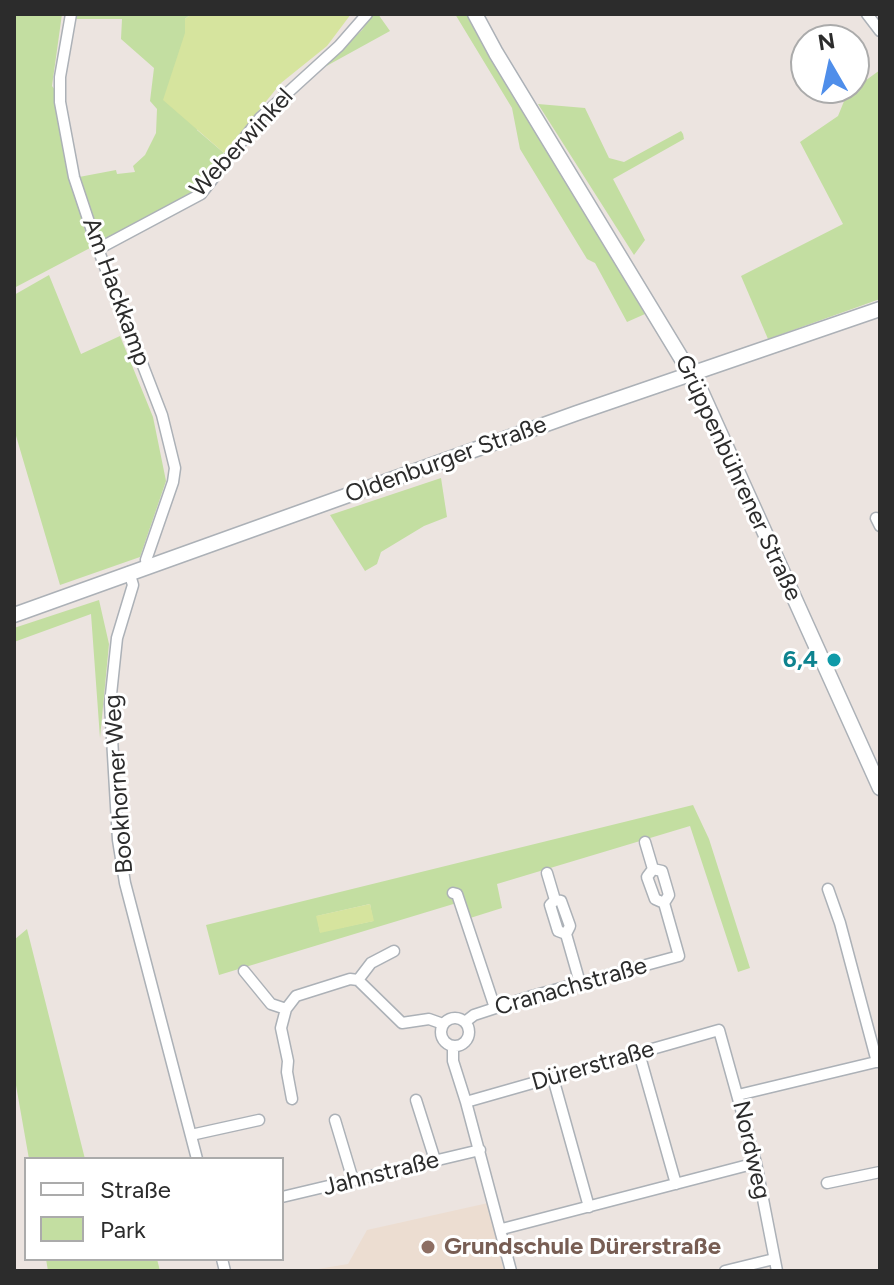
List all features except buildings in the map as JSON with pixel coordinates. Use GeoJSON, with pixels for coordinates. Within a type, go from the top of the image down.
{"type":"FeatureCollection","features":[{"type":"Feature","properties":{"kind":"street","name":"Am Hackkamp"},"geometry":{"type":"LineString","coordinates":[[71,14],[60,77],[60,102],[74,177],[98,249],[162,415],[175,468],[146,560],[147,566]]}},
{"type":"Feature","properties":{"kind":"street","name":"Weberwinkel"},"geometry":{"type":"LineString","coordinates":[[98,249],[201,194],[260,118],[339,46],[367,14]]}},
{"type":"Feature","properties":{"kind":"street","name":"Grüppenbührener Straße"},"geometry":{"type":"LineString","coordinates":[[475,14],[691,373],[880,788]]}},
{"type":"Feature","properties":{"kind":"street"},"geometry":{"type":"LineString","coordinates":[[867,14],[880,31]]}},
{"type":"Feature","properties":{"kind":"street","name":"Oldenburger Straße"},"geometry":{"type":"LineString","coordinates":[[14,615],[691,373],[880,309]]}},
{"type":"Feature","properties":{"kind":"street","name":"Bookhorner Weg"},"geometry":{"type":"LineString","coordinates":[[129,572],[133,585],[117,638],[110,704],[118,840],[125,883],[196,1157]]}},
{"type":"Feature","properties":{"kind":"street","name":"Cranachstraße"},"geometry":{"type":"LineString","coordinates":[[465,1022],[474,1015],[495,1008],[679,956],[664,903],[669,895],[662,871],[653,869],[645,842]]}},
{"type":"Feature","properties":{"kind":"street"},"geometry":{"type":"LineString","coordinates":[[547,873],[555,900],[561,901],[570,926],[566,934],[580,983]]}},
{"type":"Feature","properties":{"kind":"street"},"geometry":{"type":"LineString","coordinates":[[738,1095],[878,1062],[828,889]]}},
{"type":"Feature","properties":{"kind":"street"},"geometry":{"type":"LineString","coordinates":[[453,893],[457,894],[495,1008]]}},
{"type":"Feature","properties":{"kind":"street"},"geometry":{"type":"LineString","coordinates":[[358,980],[371,963],[394,951]]}},
{"type":"Feature","properties":{"kind":"street"},"geometry":{"type":"LineString","coordinates":[[244,971],[271,1004],[286,1009]]}},
{"type":"Feature","properties":{"kind":"street"},"geometry":{"type":"LineString","coordinates":[[292,1099],[281,1028],[286,1009],[296,996],[350,979],[358,980],[402,1023],[429,1019],[443,1024],[456,1018],[465,1022],[469,1036],[463,1044],[453,1046],[446,1043],[442,1036],[443,1024]]}},
{"type":"Feature","properties":{"kind":"street","name":"Dürerstraße"},"geometry":{"type":"LineString","coordinates":[[466,1102],[719,1030]]}},
{"type":"Feature","properties":{"kind":"street","name":"Nordweg"},"geometry":{"type":"LineString","coordinates":[[719,1030],[756,1163],[777,1271]]}},
{"type":"Feature","properties":{"kind":"street"},"geometry":{"type":"LineString","coordinates":[[453,1046],[453,1061],[502,1229],[511,1271]]}},
{"type":"Feature","properties":{"kind":"street"},"geometry":{"type":"LineString","coordinates":[[639,1053],[676,1184]]}},
{"type":"Feature","properties":{"kind":"street"},"geometry":{"type":"LineString","coordinates":[[553,1078],[589,1207]]}},
{"type":"Feature","properties":{"kind":"street"},"geometry":{"type":"LineString","coordinates":[[416,1100],[435,1160]]}},
{"type":"Feature","properties":{"kind":"street"},"geometry":{"type":"LineString","coordinates":[[191,1135],[259,1120]]}},
{"type":"Feature","properties":{"kind":"street"},"geometry":{"type":"LineString","coordinates":[[335,1120],[353,1180]]}},
{"type":"Feature","properties":{"kind":"street","name":"Jahnstraße"},"geometry":{"type":"LineString","coordinates":[[284,1197],[480,1150]]}},
{"type":"Feature","properties":{"kind":"street"},"geometry":{"type":"LineString","coordinates":[[502,1229],[756,1163]]}},
{"type":"Feature","properties":{"kind":"street"},"geometry":{"type":"LineString","coordinates":[[827,1183],[880,1172]]}},
{"type":"Feature","properties":{"kind":"street"},"geometry":{"type":"LineString","coordinates":[[725,1271],[774,1259]]}},
{"type":"Feature","properties":{"kind":"shaded area","name":"Grundschule Dürerstraße"},"geometry":{"type":"Polygon","coordinates":[[[488,1203],[504,1271],[306,1271],[348,1264],[367,1230],[488,1203]]]}},
{"type":"Feature","properties":{"kind":"green space"},"geometry":{"type":"Polygon","coordinates":[[[14,14],[62,14],[52,86],[70,178],[90,248],[14,288],[14,14]]]}},
{"type":"Feature","properties":{"kind":"green space"},"geometry":{"type":"Polygon","coordinates":[[[76,14],[191,14],[185,19],[197,130],[224,153],[197,191],[102,240],[79,177],[116,170],[117,174],[135,172],[133,166],[145,155],[156,133],[157,109],[150,101],[154,68],[121,39],[122,19],[74,19],[76,14]]]}},
{"type":"Feature","properties":{"kind":"green space"},"geometry":{"type":"Polygon","coordinates":[[[191,14],[351,14],[327,46],[281,83],[224,153],[163,100],[185,33],[185,19],[191,14]]]}},
{"type":"Feature","properties":{"kind":"green space"},"geometry":{"type":"Polygon","coordinates":[[[373,14],[378,14],[390,31],[321,69],[362,30],[373,14]]]}},
{"type":"Feature","properties":{"kind":"green space"},"geometry":{"type":"Polygon","coordinates":[[[455,14],[468,14],[645,314],[627,322],[595,263],[587,259],[520,149],[512,108],[455,14]]]}},
{"type":"Feature","properties":{"kind":"green space"},"geometry":{"type":"Polygon","coordinates":[[[880,70],[880,299],[768,339],[741,276],[843,224],[800,142],[838,116],[843,104],[870,104],[870,77],[880,70]]]}},
{"type":"Feature","properties":{"kind":"green space"},"geometry":{"type":"Polygon","coordinates":[[[538,104],[585,108],[609,158],[624,162],[681,131],[683,134],[684,139],[613,179],[645,240],[634,255],[538,104]]]}},
{"type":"Feature","properties":{"kind":"green space"},"geometry":{"type":"Polygon","coordinates":[[[49,275],[81,354],[120,336],[153,417],[166,481],[140,557],[60,585],[14,429],[14,295],[49,275]]]}},
{"type":"Feature","properties":{"kind":"green space"},"geometry":{"type":"Polygon","coordinates":[[[441,478],[447,517],[424,526],[381,552],[377,564],[365,571],[330,515],[441,478]]]}},
{"type":"Feature","properties":{"kind":"green space"},"geometry":{"type":"Polygon","coordinates":[[[99,600],[109,644],[100,738],[91,614],[14,642],[14,628],[99,600]]]}},
{"type":"Feature","properties":{"kind":"green space"},"geometry":{"type":"Polygon","coordinates":[[[693,805],[709,839],[750,968],[738,972],[690,826],[497,884],[502,908],[467,919],[460,902],[219,975],[206,925],[693,805]],[[370,904],[317,916],[320,932],[373,921],[370,904]]]}},
{"type":"Feature","properties":{"kind":"green space"},"geometry":{"type":"Polygon","coordinates":[[[370,904],[374,921],[320,933],[316,916],[370,904]]]}},
{"type":"Feature","properties":{"kind":"green space"},"geometry":{"type":"Polygon","coordinates":[[[27,929],[84,1157],[29,1157],[14,1074],[14,940],[27,929]]]}},
{"type":"Feature","properties":{"kind":"green space"},"geometry":{"type":"Polygon","coordinates":[[[46,1261],[158,1261],[160,1271],[48,1271],[46,1261]]]}},
{"type":"Feature","properties":{"kind":"place","name":"6,4"},"geometry":{"type":"Point","coordinates":[834,660]}},
{"type":"Feature","properties":{"kind":"place","name":"Grundschule Dürerstraße"},"geometry":{"type":"Point","coordinates":[428,1247]}}]}
